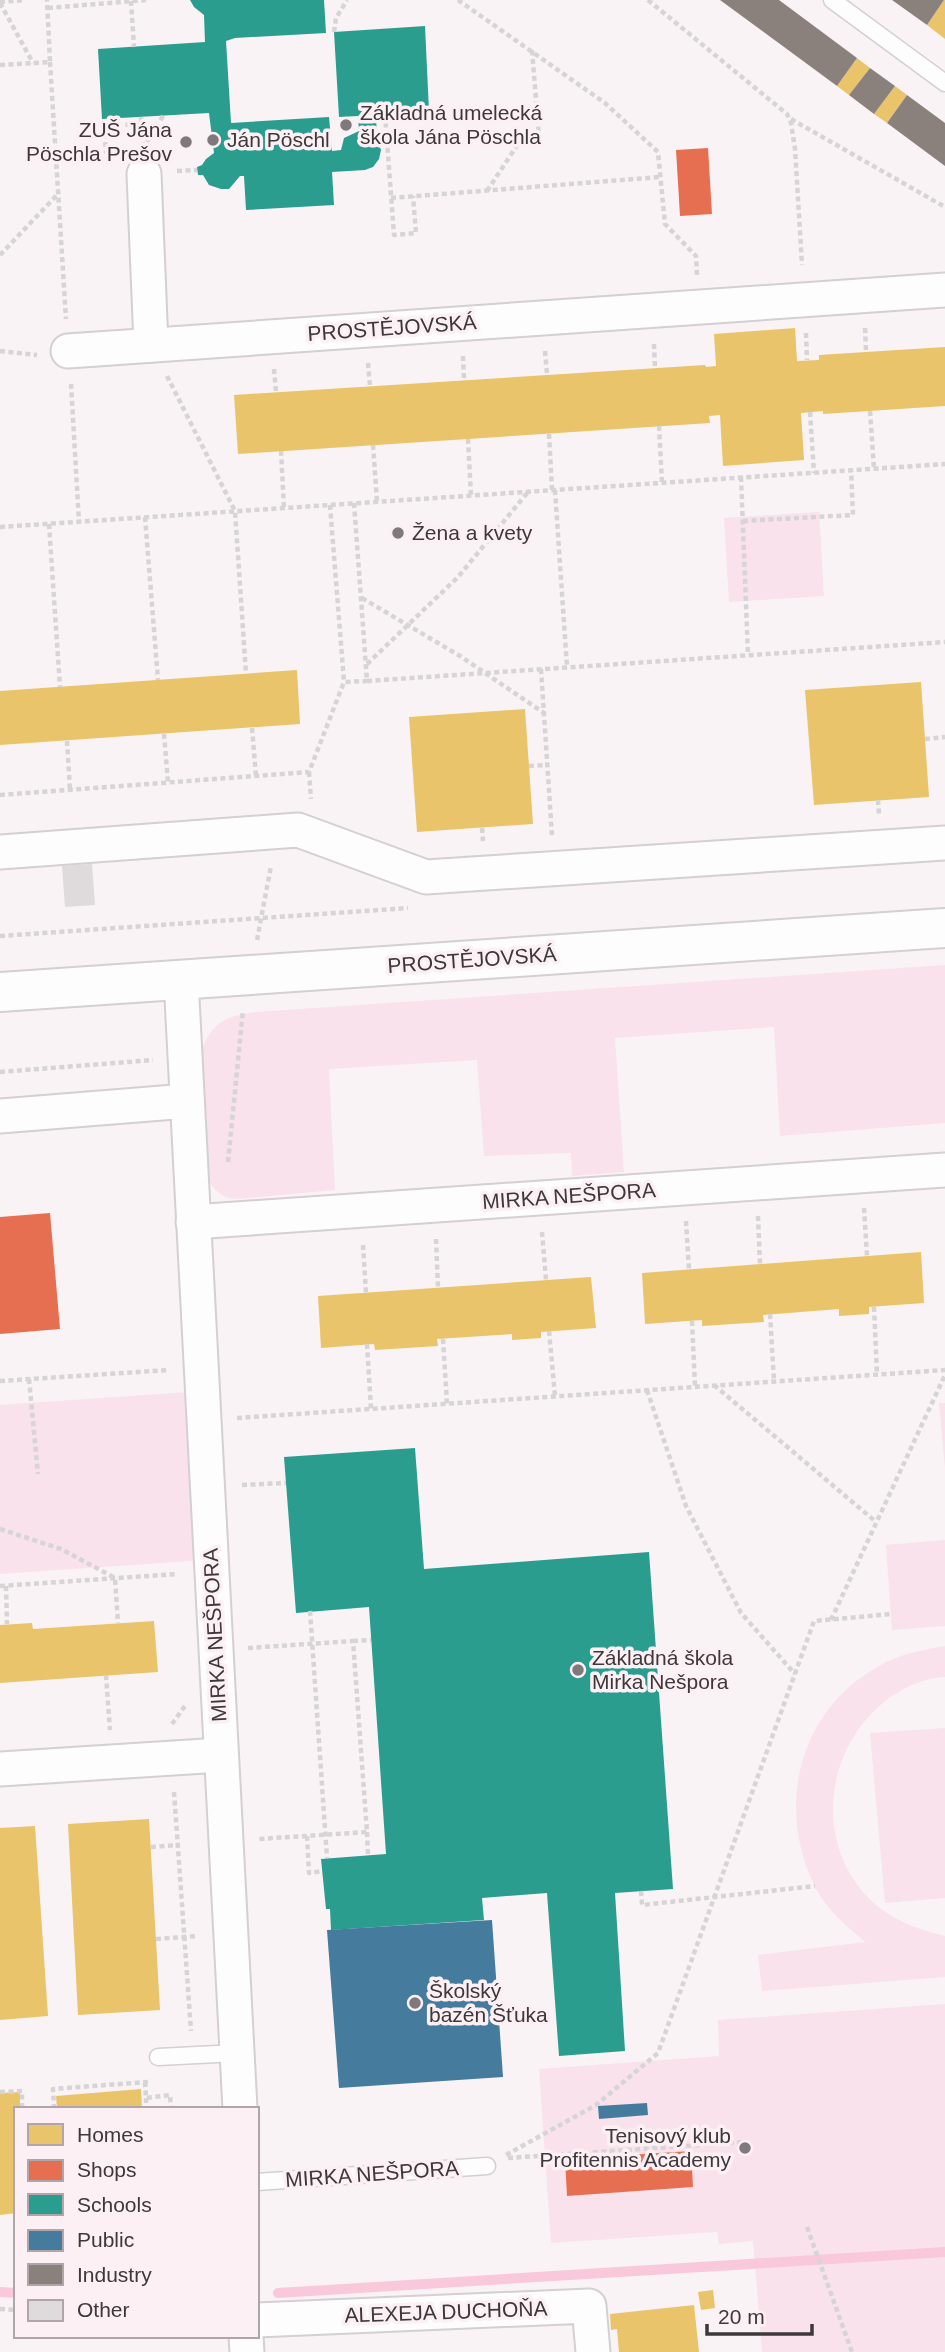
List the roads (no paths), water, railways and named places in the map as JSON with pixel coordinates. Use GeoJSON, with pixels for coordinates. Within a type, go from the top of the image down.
{"type":"FeatureCollection","features":[{"type":"Feature","properties":{"kind":"street"},"geometry":{"type":"LineString","coordinates":[[139,158],[151,345]]}},
{"type":"Feature","properties":{"kind":"street","name":"PROSTĚJOVSKÁ"},"geometry":{"type":"LineString","coordinates":[[68,351],[945,290]]}},
{"type":"Feature","properties":{"kind":"street"},"geometry":{"type":"LineString","coordinates":[[0,852],[300,830],[426,877],[945,843]]}},
{"type":"Feature","properties":{"kind":"street","name":"PROSTĚJOVSKÁ"},"geometry":{"type":"LineString","coordinates":[[0,992],[945,928]]}},
{"type":"Feature","properties":{"kind":"street","name":"MIRKA NEŠPORA"},"geometry":{"type":"LineString","coordinates":[[181,979],[187,1101],[208,1221],[201,1368],[240,2107]]}},
{"type":"Feature","properties":{"kind":"street"},"geometry":{"type":"LineString","coordinates":[[0,1116],[187,1101]]}},
{"type":"Feature","properties":{"kind":"street","name":"MIRKA NEŠPORA"},"geometry":{"type":"LineString","coordinates":[[208,1221],[945,1170]]}},
{"type":"Feature","properties":{"kind":"street"},"geometry":{"type":"LineString","coordinates":[[0,1769],[221,1755]]}},
{"type":"Feature","properties":{"kind":"street","name":"ALEXEJA DUCHOŇA"},"geometry":{"type":"LineString","coordinates":[[259,2320],[589,2306],[593,2352]]}},
{"type":"Feature","properties":{"kind":"lane"},"geometry":{"type":"LineString","coordinates":[[832,0],[945,83]]}},
{"type":"Feature","properties":{"kind":"lane"},"geometry":{"type":"LineString","coordinates":[[158,2057],[237,2053]]}},
{"type":"Feature","properties":{"kind":"lane","name":"MIRKA NEŠPORA"},"geometry":{"type":"LineString","coordinates":[[259,2182],[487,2166]]}},
{"type":"Feature","properties":{"kind":"waterway"},"geometry":{"type":"LineString","coordinates":[[278,2293],[945,2252]]}},
{"type":"Feature","properties":{"kind":"waterway"},"geometry":{"type":"LineString","coordinates":[[0,2292],[14,2293]]}},
{"type":"Feature","properties":{"kind":"place","name":"Základná umelecká škola Jána Pöschla"},"geometry":{"type":"Point","coordinates":[346,125]}},
{"type":"Feature","properties":{"kind":"place","name":"Ján Pöschl"},"geometry":{"type":"Point","coordinates":[213,140]}},
{"type":"Feature","properties":{"kind":"place","name":"ZUŠ Jána Pöschla Prešov"},"geometry":{"type":"Point","coordinates":[186,142]}},
{"type":"Feature","properties":{"kind":"place","name":"Žena a kvety"},"geometry":{"type":"Point","coordinates":[398,533]}},
{"type":"Feature","properties":{"kind":"place","name":"Základná škola Mirka Nešpora"},"geometry":{"type":"Point","coordinates":[578,1670]}},
{"type":"Feature","properties":{"kind":"place","name":"Školský bazén Šťuka"},"geometry":{"type":"Point","coordinates":[415,2003]}},
{"type":"Feature","properties":{"kind":"place","name":"Tenisový klub Profitennis Academy"},"geometry":{"type":"Point","coordinates":[745,2148]}}]}
